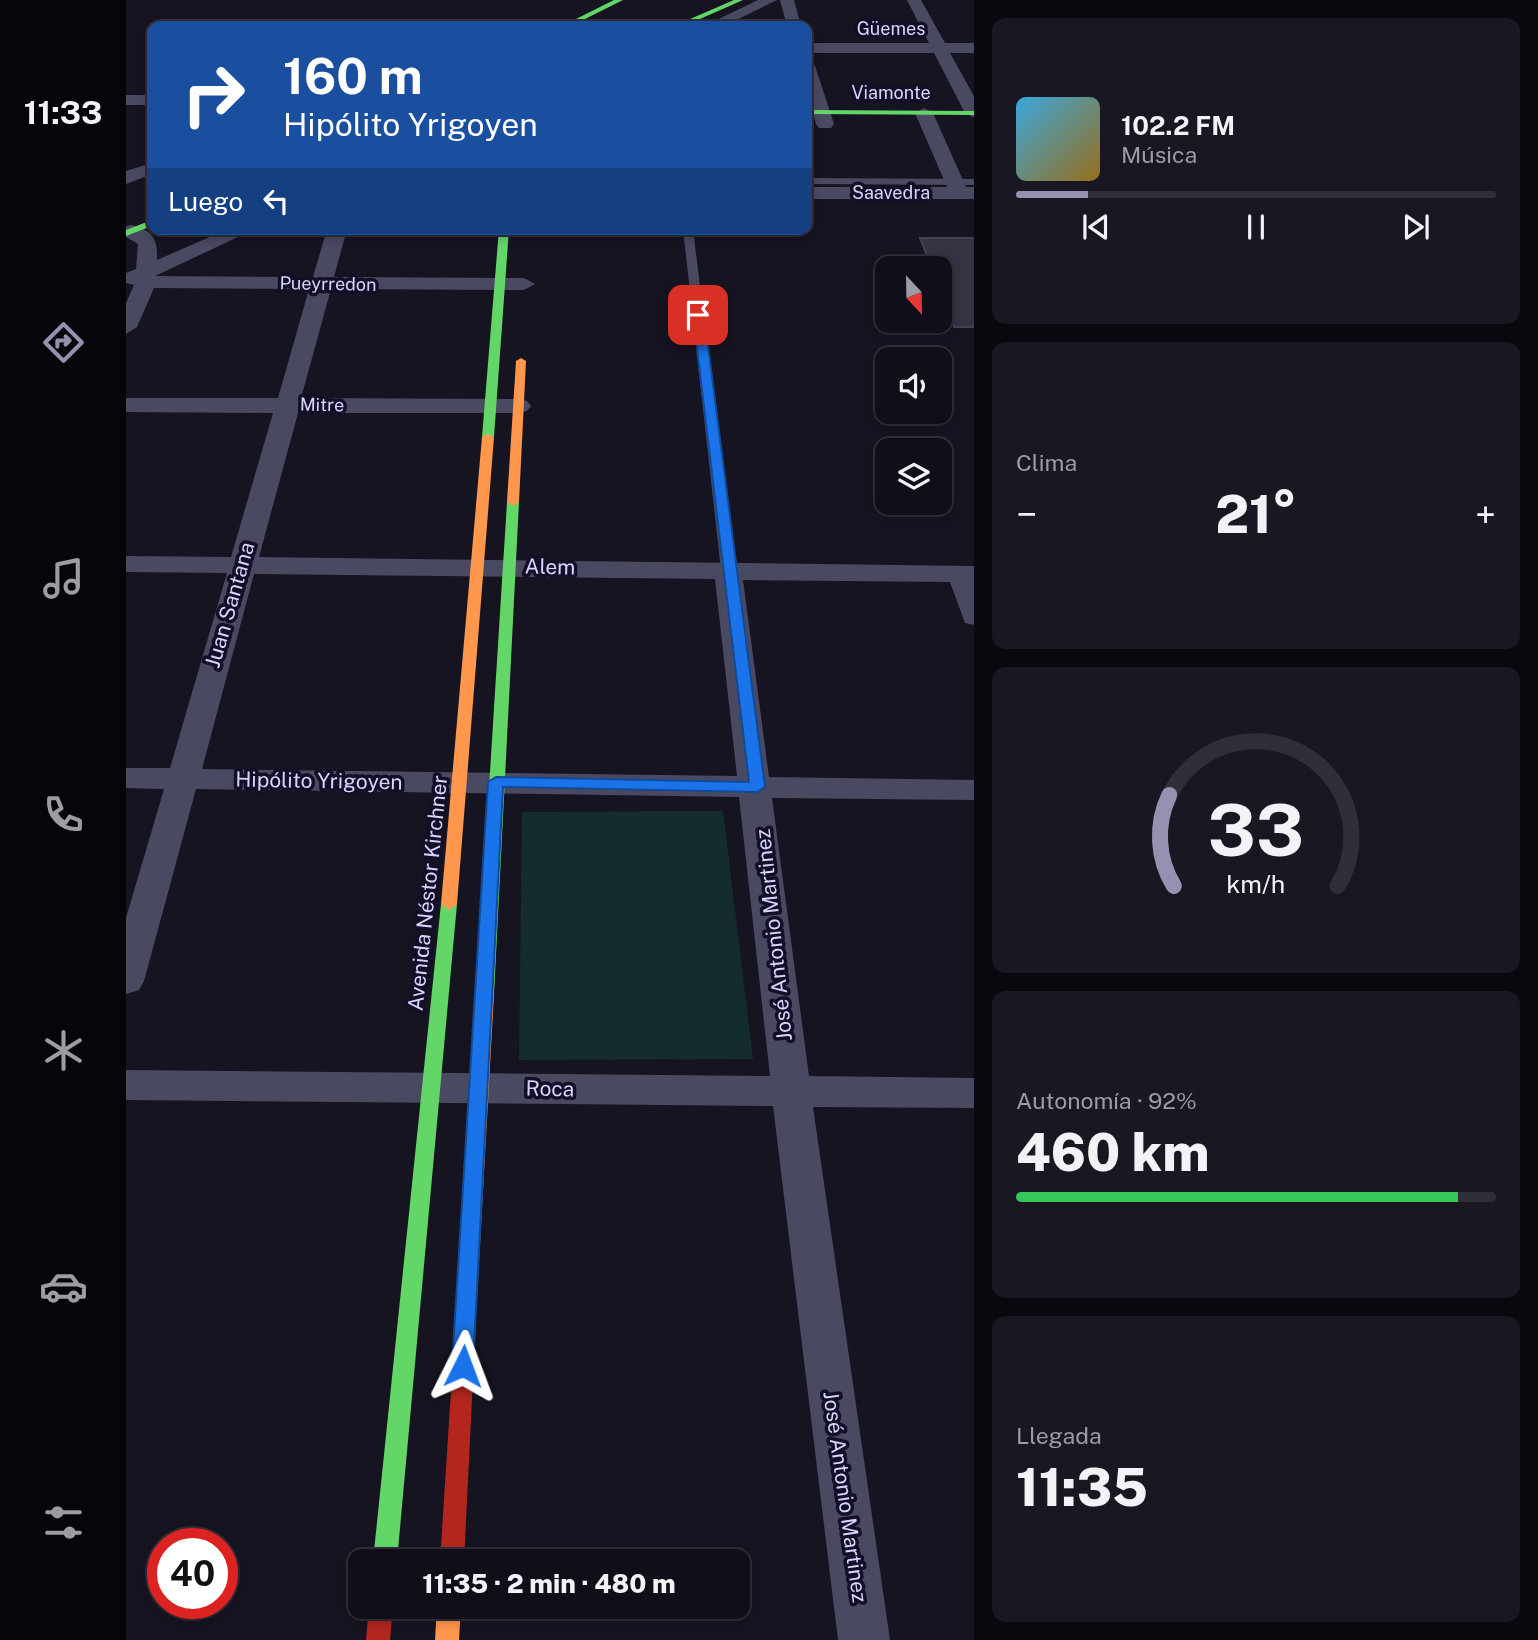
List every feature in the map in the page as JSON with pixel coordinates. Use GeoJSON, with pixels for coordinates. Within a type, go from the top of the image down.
{"type":"FeatureCollection","features":[{"type":"Feature","properties":{"kind":"street"},"geometry":{"type":"LineString","coordinates":[[577,21],[620,0]]}},
{"type":"Feature","properties":{"kind":"street"},"geometry":{"type":"LineString","coordinates":[[690,21],[740,0]]}},
{"type":"Feature","properties":{"kind":"street"},"geometry":{"type":"LineString","coordinates":[[723,21],[770,0]]}},
{"type":"Feature","properties":{"kind":"street"},"geometry":{"type":"LineString","coordinates":[[787,0],[793,21]]}},
{"type":"Feature","properties":{"kind":"street"},"geometry":{"type":"LineString","coordinates":[[914,0],[974,113]]}},
{"type":"Feature","properties":{"kind":"street","name":"Güemes"},"geometry":{"type":"LineString","coordinates":[[812,48],[974,48]]}},
{"type":"Feature","properties":{"kind":"street"},"geometry":{"type":"LineString","coordinates":[[812,89],[818,116]]}},
{"type":"Feature","properties":{"kind":"street"},"geometry":{"type":"LineString","coordinates":[[126,100],[147,100]]}},
{"type":"Feature","properties":{"kind":"street","name":"Viamonte"},"geometry":{"type":"LineString","coordinates":[[818,116],[927,118],[974,113]]}},
{"type":"Feature","properties":{"kind":"street"},"geometry":{"type":"LineString","coordinates":[[927,118],[966,187]]}},
{"type":"Feature","properties":{"kind":"street","name":"Viamonte"},"geometry":{"type":"LineString","coordinates":[[927,118],[974,125]]}},
{"type":"Feature","properties":{"kind":"street"},"geometry":{"type":"LineString","coordinates":[[126,178],[147,170]]}},
{"type":"Feature","properties":{"kind":"street","name":"Saavedra"},"geometry":{"type":"LineString","coordinates":[[812,192],[966,187]]}},
{"type":"Feature","properties":{"kind":"street"},"geometry":{"type":"LineString","coordinates":[[129,232],[147,225]]}},
{"type":"Feature","properties":{"kind":"street"},"geometry":{"type":"LineString","coordinates":[[126,327],[148,242],[129,232]]}},
{"type":"Feature","properties":{"kind":"street"},"geometry":{"type":"LineString","coordinates":[[138,278],[231,235]]}},
{"type":"Feature","properties":{"kind":"street","name":"Juan Santana"},"geometry":{"type":"LineString","coordinates":[[126,981],[335,235]]}},
{"type":"Feature","properties":{"kind":"street","name":"Avenida Néstor Kirchner"},"geometry":{"type":"LineString","coordinates":[[386,1549],[429,1087],[461,783],[504,235]]}},
{"type":"Feature","properties":{"kind":"street","name":"Pueyrredon"},"geometry":{"type":"LineString","coordinates":[[138,278],[321,285],[524,284]]}},
{"type":"Feature","properties":{"kind":"street"},"geometry":{"type":"LineString","coordinates":[[453,1549],[522,338]]}},
{"type":"Feature","properties":{"kind":"street","name":"Mitre"},"geometry":{"type":"LineString","coordinates":[[126,405],[519,406]]}},
{"type":"Feature","properties":{"kind":"street","name":"Alem"},"geometry":{"type":"LineString","coordinates":[[126,564],[508,566],[968,574]]}},
{"type":"Feature","properties":{"kind":"street","name":"José Antonio Martinez"},"geometry":{"type":"LineString","coordinates":[[728,570],[757,787],[791,1092],[864,1640]]}},
{"type":"Feature","properties":{"kind":"street"},"geometry":{"type":"LineString","coordinates":[[968,574],[974,611]]}},
{"type":"Feature","properties":{"kind":"street","name":"Hipólito Yrigoyen"},"geometry":{"type":"LineString","coordinates":[[126,778],[974,790]]}},
{"type":"Feature","properties":{"kind":"street","name":"Roca"},"geometry":{"type":"LineString","coordinates":[[126,1085],[974,1093]]}},
{"type":"Feature","properties":{"kind":"street"},"geometry":{"type":"LineString","coordinates":[[377,1640],[379,1619]]}},
{"type":"Feature","properties":{"kind":"street"},"geometry":{"type":"LineString","coordinates":[[447,1640],[448,1619]]}},
{"type":"Feature","properties":{"kind":"lane"},"geometry":{"type":"LineString","coordinates":[[812,181],[966,187]]}},
{"type":"Feature","properties":{"kind":"lane","name":"José Antonio Martinez"},"geometry":{"type":"LineString","coordinates":[[689,235],[728,570]]}},
{"type":"Feature","properties":{"kind":"green space"},"geometry":{"type":"Polygon","coordinates":[[[723,811],[753,1059],[519,1060],[522,812],[723,811]]]}},
{"type":"Feature","properties":{"kind":"building"},"geometry":{"type":"Polygon","coordinates":[[[920,238],[974,238],[974,327],[954,327],[952,256],[927,256],[920,238]]]}},
{"type":"Feature","properties":{"kind":"traffic: fast"},"geometry":{"type":"LineString","coordinates":[[576,21],[620,0]]}},
{"type":"Feature","properties":{"kind":"traffic: fast"},"geometry":{"type":"LineString","coordinates":[[690,21],[740,0]]}},
{"type":"Feature","properties":{"kind":"traffic: fast"},"geometry":{"type":"LineString","coordinates":[[812,112],[974,113]]}},
{"type":"Feature","properties":{"kind":"traffic: fast"},"geometry":{"type":"LineString","coordinates":[[126,233],[147,225]]}},
{"type":"Feature","properties":{"kind":"traffic: fast"},"geometry":{"type":"LineString","coordinates":[[488,437],[504,235]]}},
{"type":"Feature","properties":{"kind":"traffic: fast"},"geometry":{"type":"LineString","coordinates":[[485,994],[513,502]]}},
{"type":"Feature","properties":{"kind":"traffic: fast"},"geometry":{"type":"LineString","coordinates":[[386,1549],[449,904]]}},
{"type":"Feature","properties":{"kind":"traffic: slow"},"geometry":{"type":"LineString","coordinates":[[513,502],[521,361]]}},
{"type":"Feature","properties":{"kind":"traffic: slow"},"geometry":{"type":"LineString","coordinates":[[449,904],[488,437]]}},
{"type":"Feature","properties":{"kind":"traffic: slow"},"geometry":{"type":"LineString","coordinates":[[467,1298],[485,994]]}},
{"type":"Feature","properties":{"kind":"traffic: slow"},"geometry":{"type":"LineString","coordinates":[[447,1640],[448,1619]]}},
{"type":"Feature","properties":{"kind":"traffic: jam"},"geometry":{"type":"LineString","coordinates":[[453,1549],[467,1298]]}},
{"type":"Feature","properties":{"kind":"traffic: jam"},"geometry":{"type":"LineString","coordinates":[[378,1640],[380,1619]]}},
{"type":"Feature","properties":{"kind":"route"},"geometry":{"type":"LineString","coordinates":[[463,1366],[496,782],[757,787],[698,315]]}}]}
